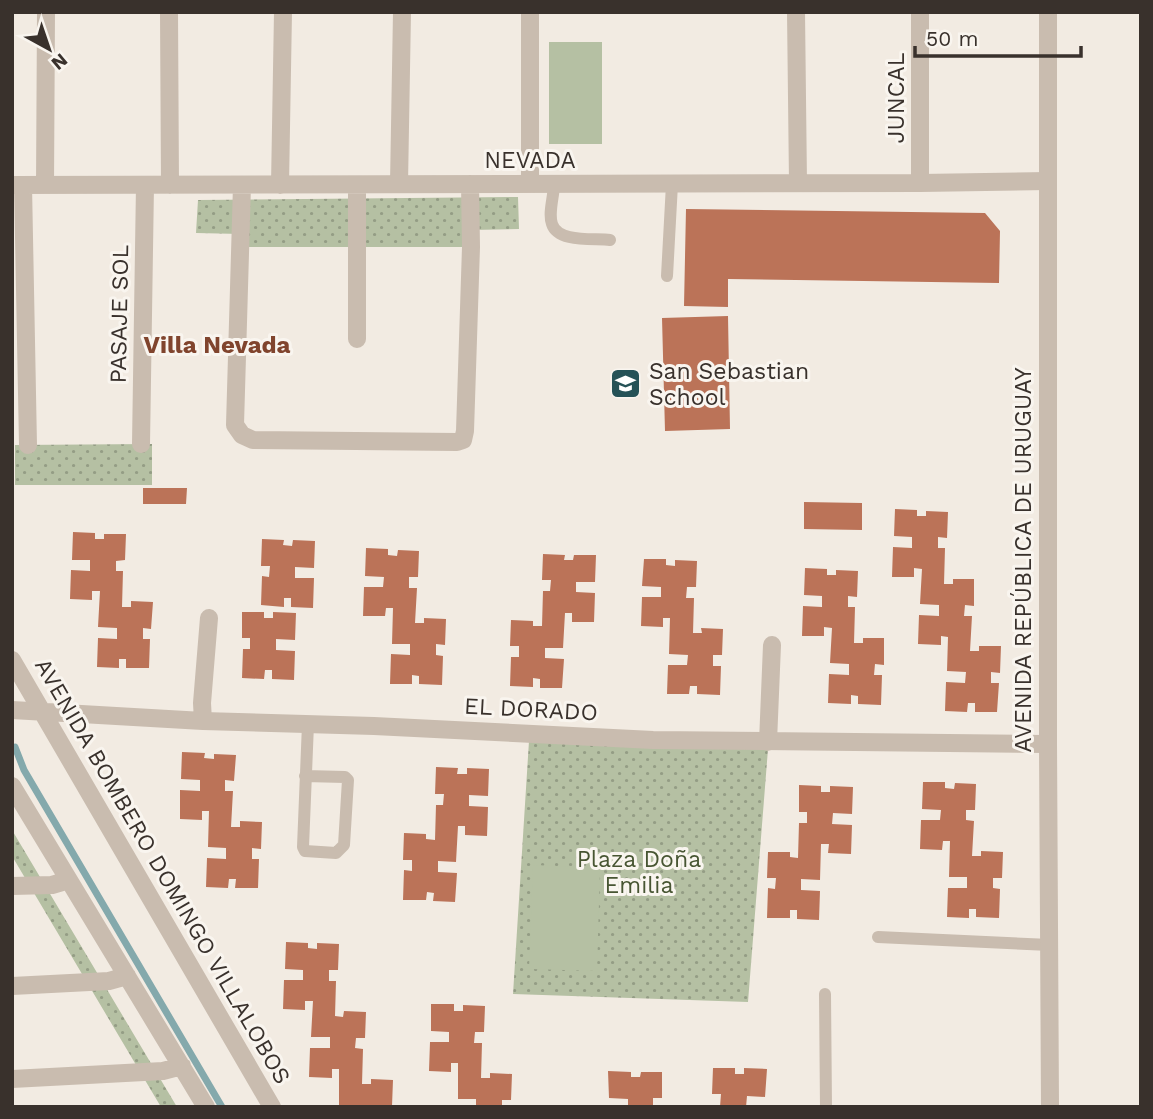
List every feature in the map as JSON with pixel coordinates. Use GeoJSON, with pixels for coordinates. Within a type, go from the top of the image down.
{"type":"FeatureCollection","features":[{"type":"Feature","properties":{"kind":"street"},"geometry":{"type":"LineString","coordinates":[[45,186],[46,12]]}},
{"type":"Feature","properties":{"kind":"street"},"geometry":{"type":"LineString","coordinates":[[169,12],[170,185]]}},
{"type":"Feature","properties":{"kind":"street"},"geometry":{"type":"LineString","coordinates":[[280,185],[283,12]]}},
{"type":"Feature","properties":{"kind":"street"},"geometry":{"type":"LineString","coordinates":[[399,184],[402,12]]}},
{"type":"Feature","properties":{"kind":"street"},"geometry":{"type":"LineString","coordinates":[[530,12],[530,184]]}},
{"type":"Feature","properties":{"kind":"street"},"geometry":{"type":"LineString","coordinates":[[796,12],[798,183]]}},
{"type":"Feature","properties":{"kind":"street","name":"JUNCAL"},"geometry":{"type":"LineString","coordinates":[[920,12],[920,183]]}},
{"type":"Feature","properties":{"kind":"street","name":"AVENIDA REPÚBLICA DE URUGUAY"},"geometry":{"type":"LineString","coordinates":[[1048,12],[1051,1107]]}},
{"type":"Feature","properties":{"kind":"street","name":"NEVADA"},"geometry":{"type":"LineString","coordinates":[[18,185],[1048,181]]}},
{"type":"Feature","properties":{"kind":"street"},"geometry":{"type":"LineString","coordinates":[[242,185],[235,425],[242,435],[253,439],[457,442],[463,440],[465,431],[471,247],[470,184]]}},
{"type":"Feature","properties":{"kind":"street"},"geometry":{"type":"LineString","coordinates":[[18,185],[28,445]]}},
{"type":"Feature","properties":{"kind":"street","name":"PASAJE SOL"},"geometry":{"type":"LineString","coordinates":[[141,444],[145,185]]}},
{"type":"Feature","properties":{"kind":"street"},"geometry":{"type":"LineString","coordinates":[[357,185],[357,340]]}},
{"type":"Feature","properties":{"kind":"street"},"geometry":{"type":"LineString","coordinates":[[203,721],[209,618]]}},
{"type":"Feature","properties":{"kind":"street"},"geometry":{"type":"LineString","coordinates":[[768,742],[772,645]]}},
{"type":"Feature","properties":{"kind":"street","name":"AVENIDA BOMBERO DOMINGO VILLALOBOS"},"geometry":{"type":"LineString","coordinates":[[12,660],[272,1107]]}},
{"type":"Feature","properties":{"kind":"street","name":"EL DORADO"},"geometry":{"type":"LineString","coordinates":[[12,710],[653,740],[1048,744]]}},
{"type":"Feature","properties":{"kind":"street"},"geometry":{"type":"LineString","coordinates":[[12,786],[206,1107]]}},
{"type":"Feature","properties":{"kind":"street"},"geometry":{"type":"LineString","coordinates":[[12,886],[52,885],[69,880]]}},
{"type":"Feature","properties":{"kind":"street"},"geometry":{"type":"LineString","coordinates":[[12,986],[109,981],[127,976]]}},
{"type":"Feature","properties":{"kind":"street"},"geometry":{"type":"LineString","coordinates":[[12,1079],[163,1070],[182,1066]]}},
{"type":"Feature","properties":{"kind":"lane"},"geometry":{"type":"LineString","coordinates":[[555,184],[551,213],[556,231],[562,236],[610,240]]}},
{"type":"Feature","properties":{"kind":"lane"},"geometry":{"type":"LineString","coordinates":[[667,276],[672,184]]}},
{"type":"Feature","properties":{"kind":"lane"},"geometry":{"type":"LineString","coordinates":[[305,776],[345,776],[348,780],[344,845],[336,853],[306,851],[303,847],[305,776],[308,724]]}},
{"type":"Feature","properties":{"kind":"lane"},"geometry":{"type":"LineString","coordinates":[[878,937],[1050,945]]}},
{"type":"Feature","properties":{"kind":"lane"},"geometry":{"type":"LineString","coordinates":[[825,994],[826,1107]]}},
{"type":"Feature","properties":{"kind":"green space"},"geometry":{"type":"Polygon","coordinates":[[[549,42],[602,42],[602,144],[549,144],[549,42]]]}},
{"type":"Feature","properties":{"kind":"green space"},"geometry":{"type":"Polygon","coordinates":[[[518,197],[519,229],[471,230],[471,247],[242,247],[241,234],[196,233],[198,200],[518,197]]]}},
{"type":"Feature","properties":{"kind":"green space"},"geometry":{"type":"Polygon","coordinates":[[[152,444],[152,485],[15,485],[15,445],[152,444]]]}},
{"type":"Feature","properties":{"kind":"green space","name":"Plaza Doña Emilia"},"geometry":{"type":"Polygon","coordinates":[[[529,741],[768,749],[748,1002],[513,994],[529,741]]]}},
{"type":"Feature","properties":{"kind":"green space"},"geometry":{"type":"Polygon","coordinates":[[[12,830],[177,1107],[161,1107],[12,856],[12,830]]]}},
{"type":"Feature","properties":{"kind":"green space"},"geometry":{"type":"Polygon","coordinates":[[[533,865],[600,868],[597,971],[529,969],[533,865]]]}},
{"type":"Feature","properties":{"kind":"building"},"geometry":{"type":"Polygon","coordinates":[[[686,209],[985,213],[1000,231],[999,283],[728,279],[728,307],[684,306],[686,209]]]}},
{"type":"Feature","properties":{"kind":"building"},"geometry":{"type":"Polygon","coordinates":[[[728,316],[730,429],[665,431],[662,318],[728,316]]]}},
{"type":"Feature","properties":{"kind":"building"},"geometry":{"type":"Polygon","coordinates":[[[143,488],[187,488],[186,504],[143,504],[143,488]]]}},
{"type":"Feature","properties":{"kind":"building"},"geometry":{"type":"Polygon","coordinates":[[[804,502],[862,503],[862,530],[804,529],[804,502]]]}},
{"type":"Feature","properties":{"kind":"building"},"geometry":{"type":"Polygon","coordinates":[[[895,509],[917,510],[917,516],[926,516],[926,511],[948,512],[947,538],[938,537],[938,548],[945,548],[944,584],[953,584],[953,579],[974,579],[974,606],[965,605],[964,616],[972,616],[970,651],[979,651],[979,646],[1001,646],[1000,673],[991,672],[991,683],[999,683],[997,712],[975,712],[975,703],[968,703],[967,712],[945,711],[946,682],[965,683],[966,672],[947,671],[948,637],[941,636],[941,645],[918,644],[919,615],[939,616],[939,605],[920,604],[922,569],[914,568],[914,577],[892,577],[893,547],[912,548],[912,537],[894,536],[895,509]]]}},
{"type":"Feature","properties":{"kind":"building"},"geometry":{"type":"Polygon","coordinates":[[[73,532],[95,533],[95,539],[104,539],[104,534],[126,534],[125,560],[116,561],[116,571],[123,571],[122,607],[131,607],[131,601],[153,602],[151,629],[143,628],[143,639],[150,639],[149,668],[126,668],[126,659],[119,659],[119,668],[97,667],[98,638],[117,639],[117,628],[98,627],[100,591],[92,591],[92,600],[70,599],[71,570],[90,571],[90,560],[72,560],[73,532]]]}},
{"type":"Feature","properties":{"kind":"building"},"geometry":{"type":"Polygon","coordinates":[[[262,539],[284,540],[283,545],[292,546],[293,540],[315,541],[314,568],[295,567],[295,578],[314,578],[313,608],[291,607],[291,598],[284,598],[284,607],[261,605],[262,576],[269,577],[270,566],[261,566],[262,539]]]}},
{"type":"Feature","properties":{"kind":"building"},"geometry":{"type":"Polygon","coordinates":[[[366,548],[388,549],[388,555],[397,556],[398,550],[419,551],[418,577],[409,577],[409,588],[417,588],[415,623],[424,623],[424,618],[446,619],[445,645],[436,644],[436,655],[443,656],[442,685],[419,684],[419,676],[412,675],[412,684],[390,684],[391,654],[410,655],[410,644],[392,644],[393,608],[386,608],[385,616],[363,616],[364,587],[383,587],[384,577],[365,576],[366,548]]]}},
{"type":"Feature","properties":{"kind":"building"},"geometry":{"type":"Polygon","coordinates":[[[543,554],[565,555],[564,560],[573,560],[574,555],[596,555],[595,582],[576,582],[576,592],[595,593],[594,622],[572,622],[572,613],[565,613],[563,648],[545,648],[545,658],[564,659],[562,688],[540,688],[540,679],[533,678],[533,687],[510,686],[511,657],[519,657],[519,646],[510,646],[511,620],[533,621],[533,626],[542,626],[543,591],[550,591],[551,580],[542,580],[543,554]]]}},
{"type":"Feature","properties":{"kind":"building"},"geometry":{"type":"Polygon","coordinates":[[[644,559],[666,559],[666,565],[675,566],[675,560],[697,561],[696,587],[687,587],[686,598],[694,598],[693,633],[702,633],[701,628],[723,629],[722,655],[713,655],[713,666],[721,666],[720,695],[697,694],[697,686],[690,686],[689,694],[667,694],[668,665],[687,665],[688,655],[669,654],[670,618],[663,618],[663,627],[641,626],[642,597],[661,597],[661,587],[642,586],[644,559]]]}},
{"type":"Feature","properties":{"kind":"building"},"geometry":{"type":"Polygon","coordinates":[[[805,568],[827,569],[827,575],[836,575],[836,570],[858,571],[857,597],[848,596],[848,607],[855,607],[854,643],[863,643],[863,638],[884,638],[884,665],[875,664],[874,675],[882,675],[881,705],[858,704],[858,696],[851,695],[851,704],[828,703],[829,674],[849,675],[849,664],[830,663],[832,628],[824,627],[824,636],[802,636],[803,606],[822,607],[822,596],[804,595],[805,568]]]}},
{"type":"Feature","properties":{"kind":"building"},"geometry":{"type":"Polygon","coordinates":[[[242,612],[264,612],[264,618],[273,618],[273,612],[296,613],[295,640],[276,639],[276,650],[295,651],[294,680],[272,679],[272,670],[265,670],[264,679],[242,678],[243,649],[250,649],[250,638],[242,638],[242,612]]]}},
{"type":"Feature","properties":{"kind":"building"},"geometry":{"type":"Polygon","coordinates":[[[182,752],[205,753],[204,758],[214,759],[214,754],[236,755],[234,781],[225,780],[225,791],[233,791],[231,827],[240,827],[240,821],[262,822],[261,849],[252,848],[252,859],[259,859],[258,888],[235,888],[236,879],[229,879],[228,888],[206,887],[207,858],[226,859],[226,848],[208,847],[209,811],[202,811],[202,820],[180,819],[180,790],[200,791],[200,780],[181,779],[182,752]]]}},
{"type":"Feature","properties":{"kind":"building"},"geometry":{"type":"Polygon","coordinates":[[[436,767],[458,768],[457,774],[467,774],[467,768],[489,769],[488,796],[469,795],[469,806],[488,807],[487,836],[465,835],[465,826],[458,826],[456,862],[438,861],[438,872],[457,873],[455,902],[433,901],[434,893],[427,892],[426,900],[403,900],[404,870],[412,871],[412,860],[403,860],[404,833],[426,834],[426,839],[435,840],[436,805],[443,805],[444,794],[435,794],[436,767]]]}},
{"type":"Feature","properties":{"kind":"building"},"geometry":{"type":"Polygon","coordinates":[[[923,782],[945,782],[945,788],[954,789],[955,783],[976,784],[975,810],[966,810],[966,820],[974,821],[972,856],[981,856],[981,851],[1003,852],[1002,878],[993,878],[993,888],[1000,889],[999,918],[976,917],[976,909],[969,909],[969,918],[947,917],[948,888],[967,888],[967,877],[949,877],[950,841],[943,841],[942,850],[920,849],[921,820],[940,820],[941,810],[922,809],[923,782]]]}},
{"type":"Feature","properties":{"kind":"building"},"geometry":{"type":"Polygon","coordinates":[[[799,785],[821,786],[821,792],[830,792],[830,786],[853,787],[852,814],[833,813],[832,824],[852,825],[851,854],[828,853],[829,844],[821,844],[820,880],[801,879],[801,890],[820,891],[819,920],[797,919],[797,910],[790,910],[790,918],[767,918],[768,888],[775,889],[776,878],[767,878],[768,852],[790,852],[790,857],[798,858],[799,823],[807,823],[807,812],[799,812],[799,785]]]}},
{"type":"Feature","properties":{"kind":"building"},"geometry":{"type":"Polygon","coordinates":[[[286,942],[308,943],[308,948],[317,949],[317,943],[339,944],[338,970],[329,970],[329,981],[336,981],[335,1016],[343,1017],[344,1011],[366,1012],[365,1038],[356,1038],[355,1048],[363,1049],[362,1084],[371,1084],[371,1079],[393,1080],[392,1106],[339,1105],[339,1069],[332,1069],[332,1078],[309,1077],[310,1048],[330,1048],[330,1037],[311,1037],[313,1001],[305,1001],[305,1010],[283,1009],[284,980],[303,980],[303,970],[285,969],[286,942]]]}},
{"type":"Feature","properties":{"kind":"building"},"geometry":{"type":"Polygon","coordinates":[[[431,1004],[454,1004],[454,1011],[463,1011],[463,1005],[485,1006],[484,1032],[475,1032],[474,1043],[482,1043],[481,1078],[490,1078],[490,1073],[512,1074],[511,1100],[502,1100],[502,1107],[476,1107],[476,1099],[458,1099],[458,1063],[451,1063],[451,1072],[429,1071],[430,1042],[449,1042],[449,1032],[431,1031],[431,1004]]]}},
{"type":"Feature","properties":{"kind":"building"},"geometry":{"type":"Polygon","coordinates":[[[713,1068],[735,1068],[735,1074],[744,1074],[744,1068],[767,1069],[765,1097],[747,1096],[746,1107],[720,1107],[721,1094],[712,1094],[713,1068]]]}},
{"type":"Feature","properties":{"kind":"building"},"geometry":{"type":"Polygon","coordinates":[[[608,1071],[631,1072],[631,1077],[640,1077],[641,1072],[662,1072],[662,1098],[653,1098],[653,1107],[628,1107],[628,1099],[609,1098],[608,1071]]]}},
{"type":"Feature","properties":{"kind":"waterway"},"geometry":{"type":"LineString","coordinates":[[15,747],[24,770],[222,1107]]}},
{"type":"Feature","properties":{"kind":"place","name":"San Sebastian School"},"geometry":{"type":"Point","coordinates":[626,384]}},
{"type":"Feature","properties":{"kind":"district","name":"Villa Nevada"},"geometry":{"type":"Point","coordinates":[217,345]}}]}
